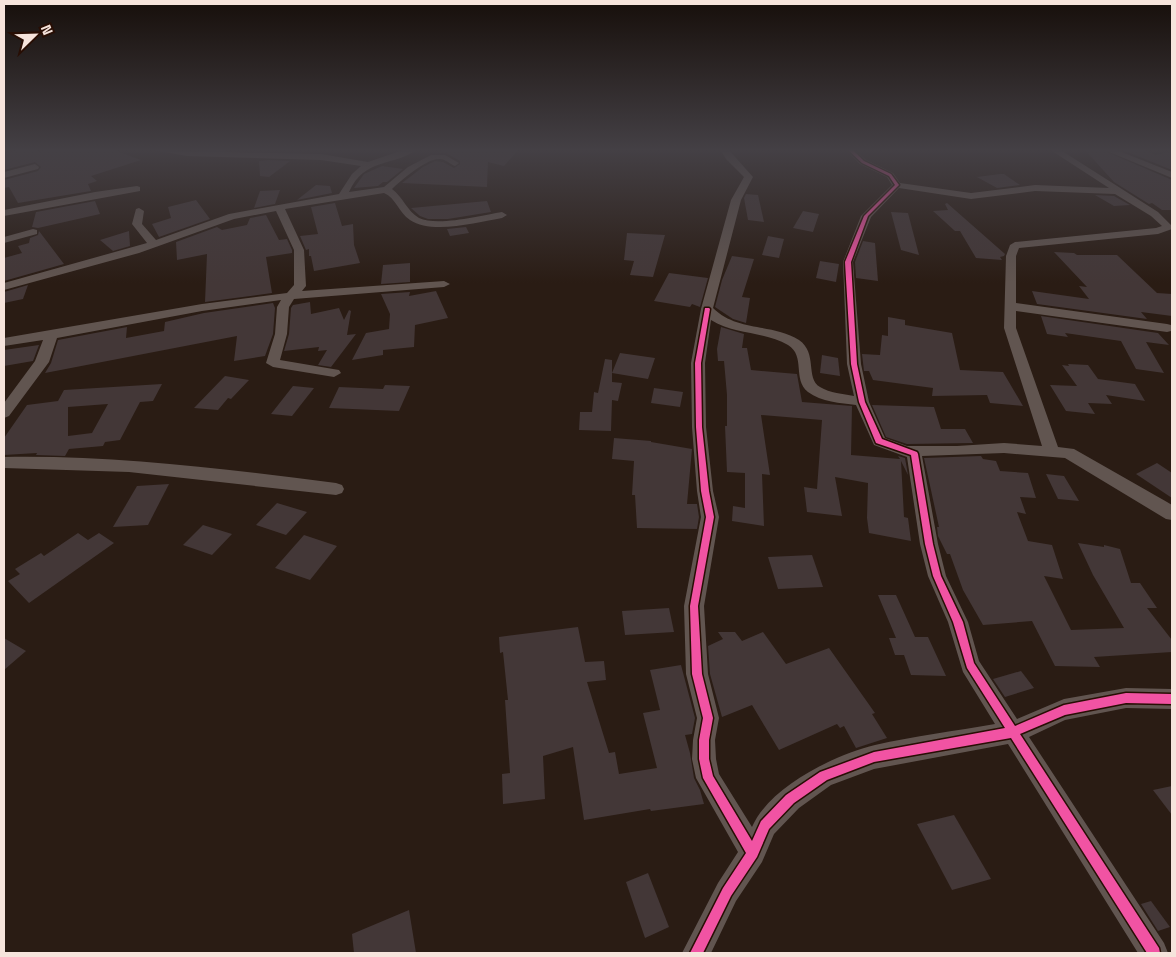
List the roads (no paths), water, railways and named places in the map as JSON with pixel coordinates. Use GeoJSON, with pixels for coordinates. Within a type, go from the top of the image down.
{"type":"FeatureCollection","features":[{"type":"Feature","properties":{"kind":"street"},"geometry":{"type":"LineString","coordinates":[[4,213],[104,194]]}},
{"type":"Feature","properties":{"kind":"street"},"geometry":{"type":"LineString","coordinates":[[4,287],[135,251],[232,216],[360,194]]}},
{"type":"Feature","properties":{"kind":"street"},"geometry":{"type":"LineString","coordinates":[[392,194],[409,215],[420,222],[439,223],[502,215]]}},
{"type":"Feature","properties":{"kind":"street"},"geometry":{"type":"LineString","coordinates":[[740,194],[736,200],[707,309],[698,363],[699,409],[705,491],[710,518],[694,606],[697,674],[708,718],[704,740],[704,759],[708,778],[754,853]]}},
{"type":"Feature","properties":{"kind":"street"},"geometry":{"type":"LineString","coordinates":[[888,194],[866,216],[848,262],[854,364],[862,402],[879,440],[914,454],[929,544],[937,576],[958,622],[970,665],[1154,953]]}},
{"type":"Feature","properties":{"kind":"street"},"geometry":{"type":"LineString","coordinates":[[955,194],[971,196],[990,194]]}},
{"type":"Feature","properties":{"kind":"street"},"geometry":{"type":"LineString","coordinates":[[1052,452],[1010,328],[1011,256],[1015,246],[1158,231],[1170,228],[1161,217],[1120,194]]}},
{"type":"Feature","properties":{"kind":"street"},"geometry":{"type":"LineString","coordinates":[[279,208],[299,250],[300,286],[283,307],[281,334],[273,363],[334,373]]}},
{"type":"Feature","properties":{"kind":"street"},"geometry":{"type":"LineString","coordinates":[[139,211],[137,224],[153,243]]}},
{"type":"Feature","properties":{"kind":"street"},"geometry":{"type":"LineString","coordinates":[[4,240],[33,232]]}},
{"type":"Feature","properties":{"kind":"street"},"geometry":{"type":"LineString","coordinates":[[4,342],[51,336],[169,313],[290,296],[340,290],[444,284]]}},
{"type":"Feature","properties":{"kind":"street"},"geometry":{"type":"LineString","coordinates":[[1010,306],[1167,328]]}},
{"type":"Feature","properties":{"kind":"street"},"geometry":{"type":"LineString","coordinates":[[707,309],[711,315],[731,326],[780,337],[793,342],[805,354],[807,381],[810,387],[820,393],[862,402]]}},
{"type":"Feature","properties":{"kind":"street"},"geometry":{"type":"LineString","coordinates":[[4,413],[42,362],[51,336]]}},
{"type":"Feature","properties":{"kind":"street"},"geometry":{"type":"LineString","coordinates":[[905,451],[957,451],[1004,448],[1068,454],[1172,514]]}},
{"type":"Feature","properties":{"kind":"street"},"geometry":{"type":"LineString","coordinates":[[4,462],[164,469],[336,489]]}},
{"type":"Feature","properties":{"kind":"street"},"geometry":{"type":"LineString","coordinates":[[696,953],[727,892],[754,853],[765,825],[790,799],[824,776],[874,757],[1014,732],[1064,710],[1126,698],[1172,699]]}}]}
